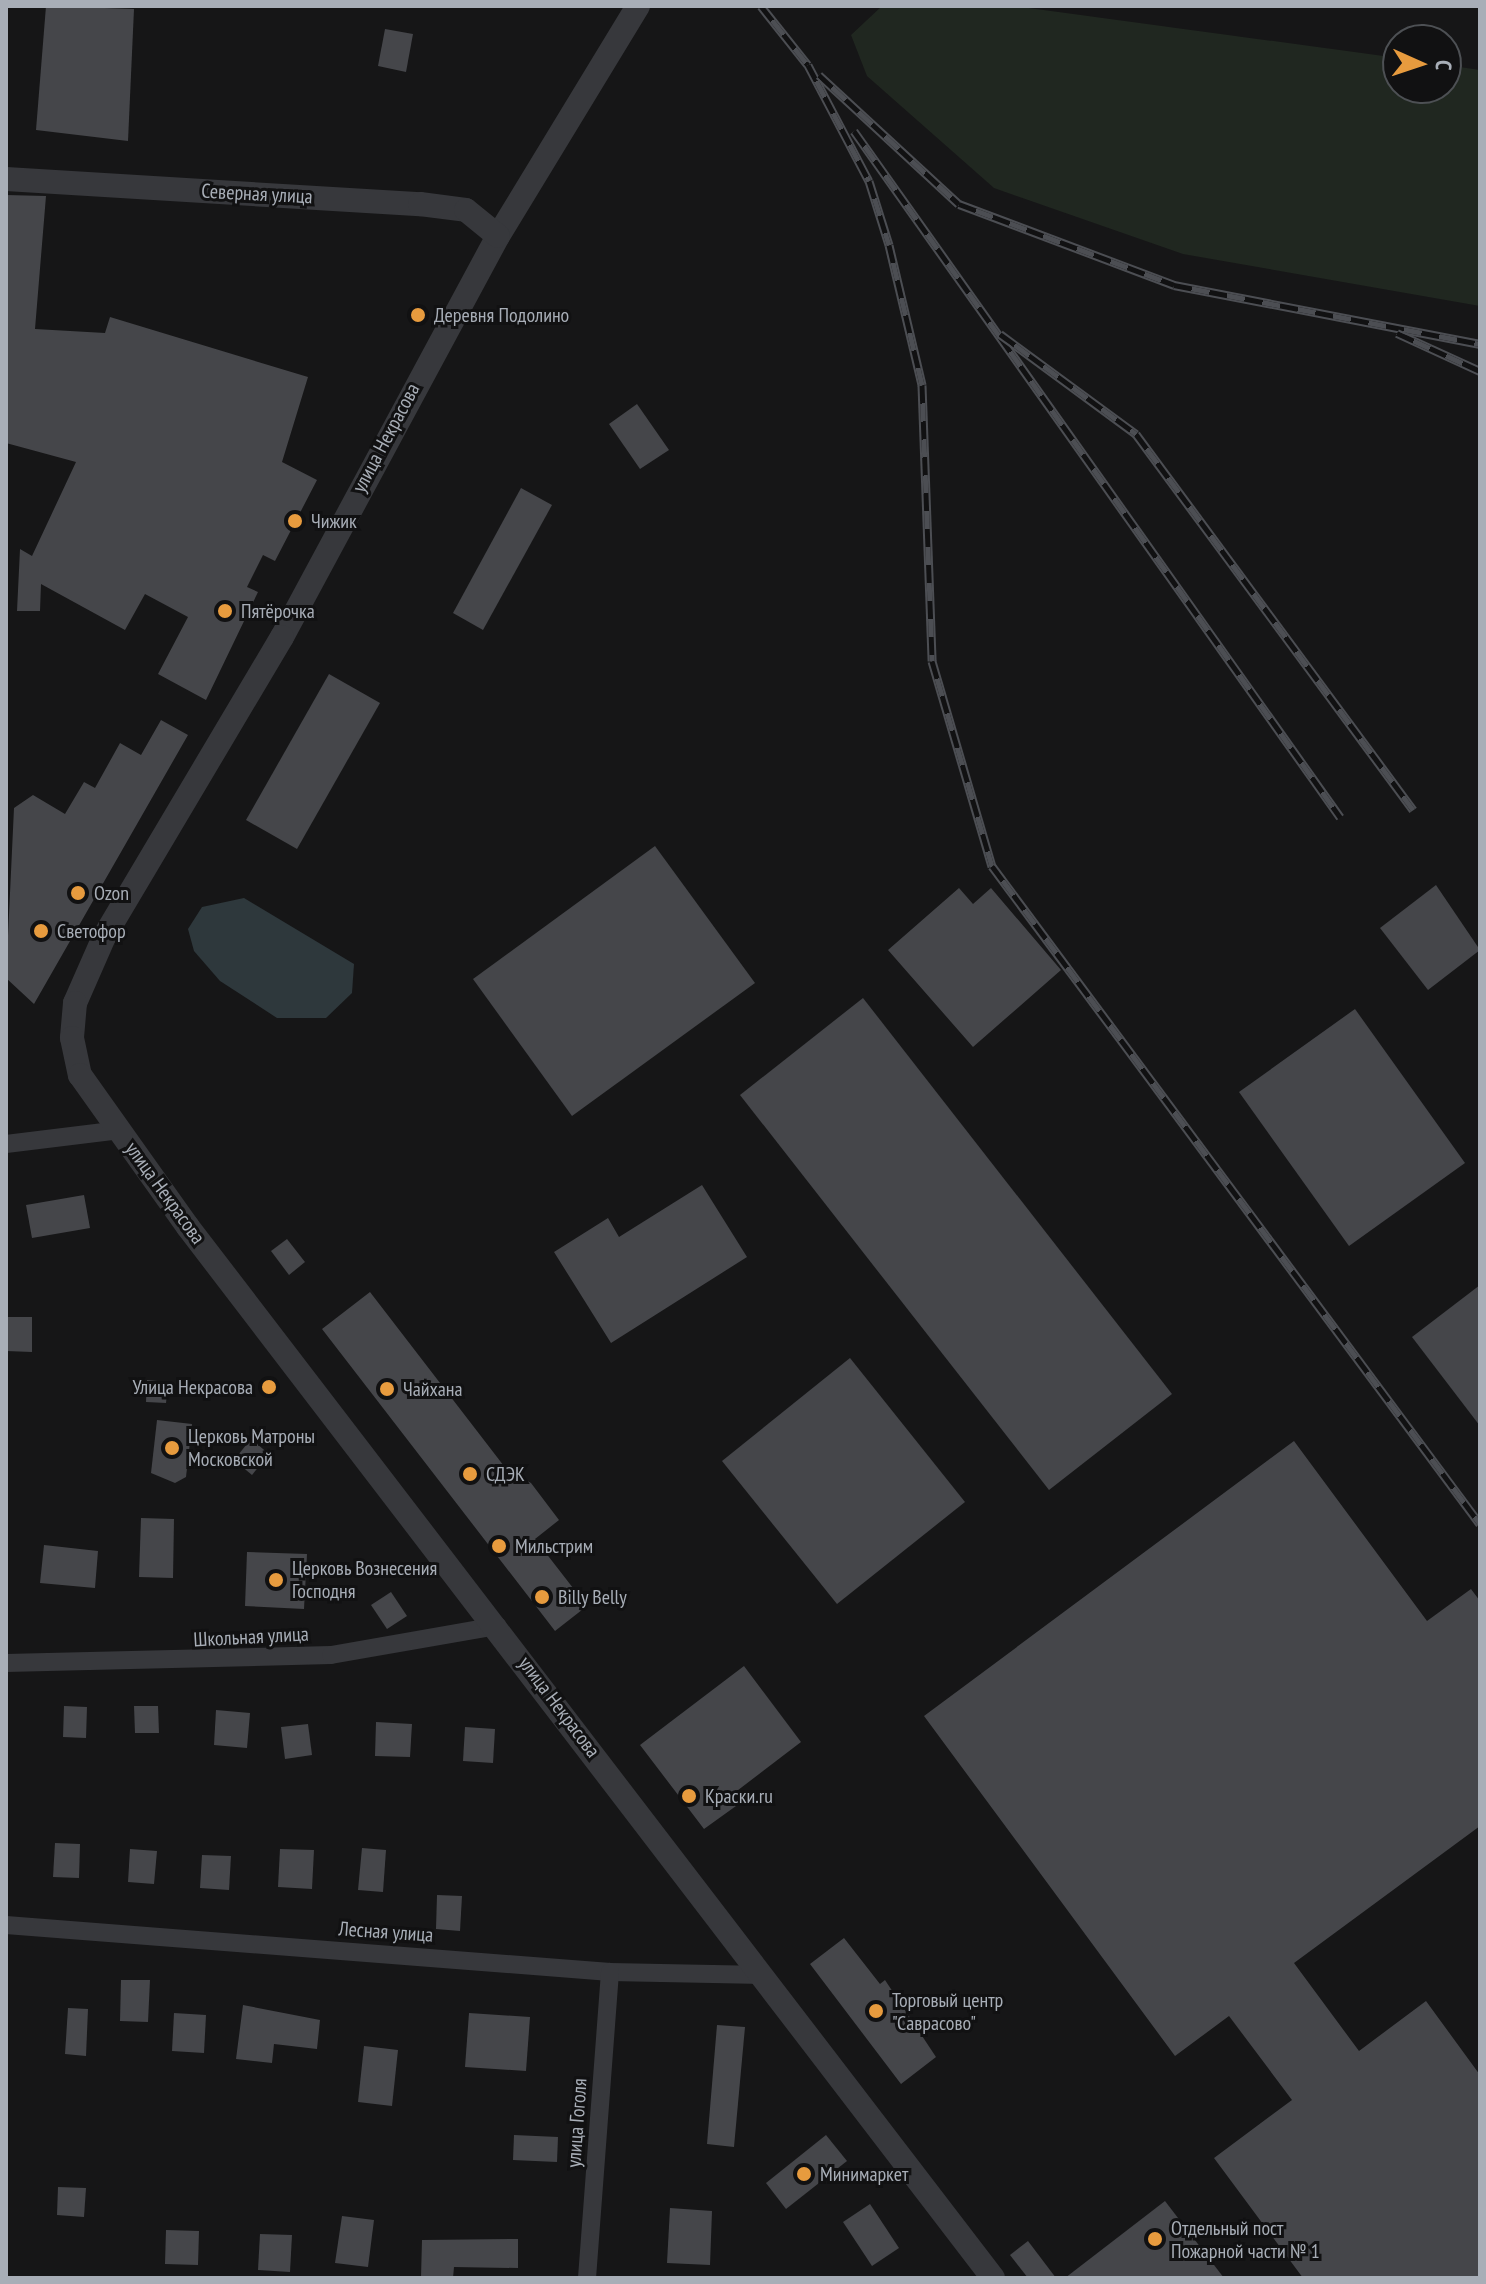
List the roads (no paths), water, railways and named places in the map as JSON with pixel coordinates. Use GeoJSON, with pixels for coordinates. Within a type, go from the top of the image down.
{"type":"FeatureCollection","features":[{"type":"Feature","properties":{"kind":"street","name":"улица Некрасова"},"geometry":{"type":"LineString","coordinates":[[638,6],[498,236],[282,637],[104,937],[75,1003],[80,1075],[993,2278]]}},
{"type":"Feature","properties":{"kind":"street","name":"Северная улица"},"geometry":{"type":"LineString","coordinates":[[6,179],[420,204],[466,210],[498,236]]}},
{"type":"Feature","properties":{"kind":"street"},"geometry":{"type":"LineString","coordinates":[[6,1144],[120,1130]]}},
{"type":"Feature","properties":{"kind":"street","name":"Школьная улица"},"geometry":{"type":"LineString","coordinates":[[6,1663],[331,1655],[497,1626]]}},
{"type":"Feature","properties":{"kind":"street","name":"Лесная улица"},"geometry":{"type":"LineString","coordinates":[[6,1925],[610,1972],[764,1975]]}},
{"type":"Feature","properties":{"kind":"street","name":"улица Гоголя"},"geometry":{"type":"LineString","coordinates":[[587,2278],[610,1972]]}},
{"type":"Feature","properties":{"kind":"railway"},"geometry":{"type":"LineString","coordinates":[[761,6],[808,65],[869,181],[889,245],[922,385],[932,661],[992,866],[1480,1524]]}},
{"type":"Feature","properties":{"kind":"railway"},"geometry":{"type":"LineString","coordinates":[[819,75],[959,204],[1174,285],[1480,344]]}},
{"type":"Feature","properties":{"kind":"railway"},"geometry":{"type":"LineString","coordinates":[[854,131],[1340,817]]}},
{"type":"Feature","properties":{"kind":"railway"},"geometry":{"type":"LineString","coordinates":[[1397,333],[1480,371]]}},
{"type":"Feature","properties":{"kind":"railway"},"geometry":{"type":"LineString","coordinates":[[1000,334],[1136,434],[1413,810]]}},
{"type":"Feature","properties":{"kind":"place","name":"Деревня Подолино"},"geometry":{"type":"Point","coordinates":[418,315]}},
{"type":"Feature","properties":{"kind":"place","name":"Чижик"},"geometry":{"type":"Point","coordinates":[295,521]}},
{"type":"Feature","properties":{"kind":"place","name":"Пятёрочка"},"geometry":{"type":"Point","coordinates":[225,611]}},
{"type":"Feature","properties":{"kind":"place","name":"Ozon"},"geometry":{"type":"Point","coordinates":[78,893]}},
{"type":"Feature","properties":{"kind":"place","name":"Светофор"},"geometry":{"type":"Point","coordinates":[41,931]}},
{"type":"Feature","properties":{"kind":"place","name":"Улица Некрасова"},"geometry":{"type":"Point","coordinates":[269,1387]}},
{"type":"Feature","properties":{"kind":"place","name":"Чайхана"},"geometry":{"type":"Point","coordinates":[387,1389]}},
{"type":"Feature","properties":{"kind":"place","name":"Церковь Матроны Московской"},"geometry":{"type":"Point","coordinates":[172,1448]}},
{"type":"Feature","properties":{"kind":"place","name":"СДЭК"},"geometry":{"type":"Point","coordinates":[470,1474]}},
{"type":"Feature","properties":{"kind":"place","name":"Мильстрим"},"geometry":{"type":"Point","coordinates":[499,1546]}},
{"type":"Feature","properties":{"kind":"place","name":"Церковь Вознесения Господня"},"geometry":{"type":"Point","coordinates":[276,1580]}},
{"type":"Feature","properties":{"kind":"place","name":"Billy Belly"},"geometry":{"type":"Point","coordinates":[542,1597]}},
{"type":"Feature","properties":{"kind":"place","name":"Краски.ru"},"geometry":{"type":"Point","coordinates":[689,1796]}},
{"type":"Feature","properties":{"kind":"place","name":"Торговый центр \"Саврасово\""},"geometry":{"type":"Point","coordinates":[876,2011]}},
{"type":"Feature","properties":{"kind":"place","name":"Минимаркет"},"geometry":{"type":"Point","coordinates":[804,2174]}},
{"type":"Feature","properties":{"kind":"place","name":"Отдельный пост Пожарной части № 1"},"geometry":{"type":"Point","coordinates":[1155,2239]}}]}
